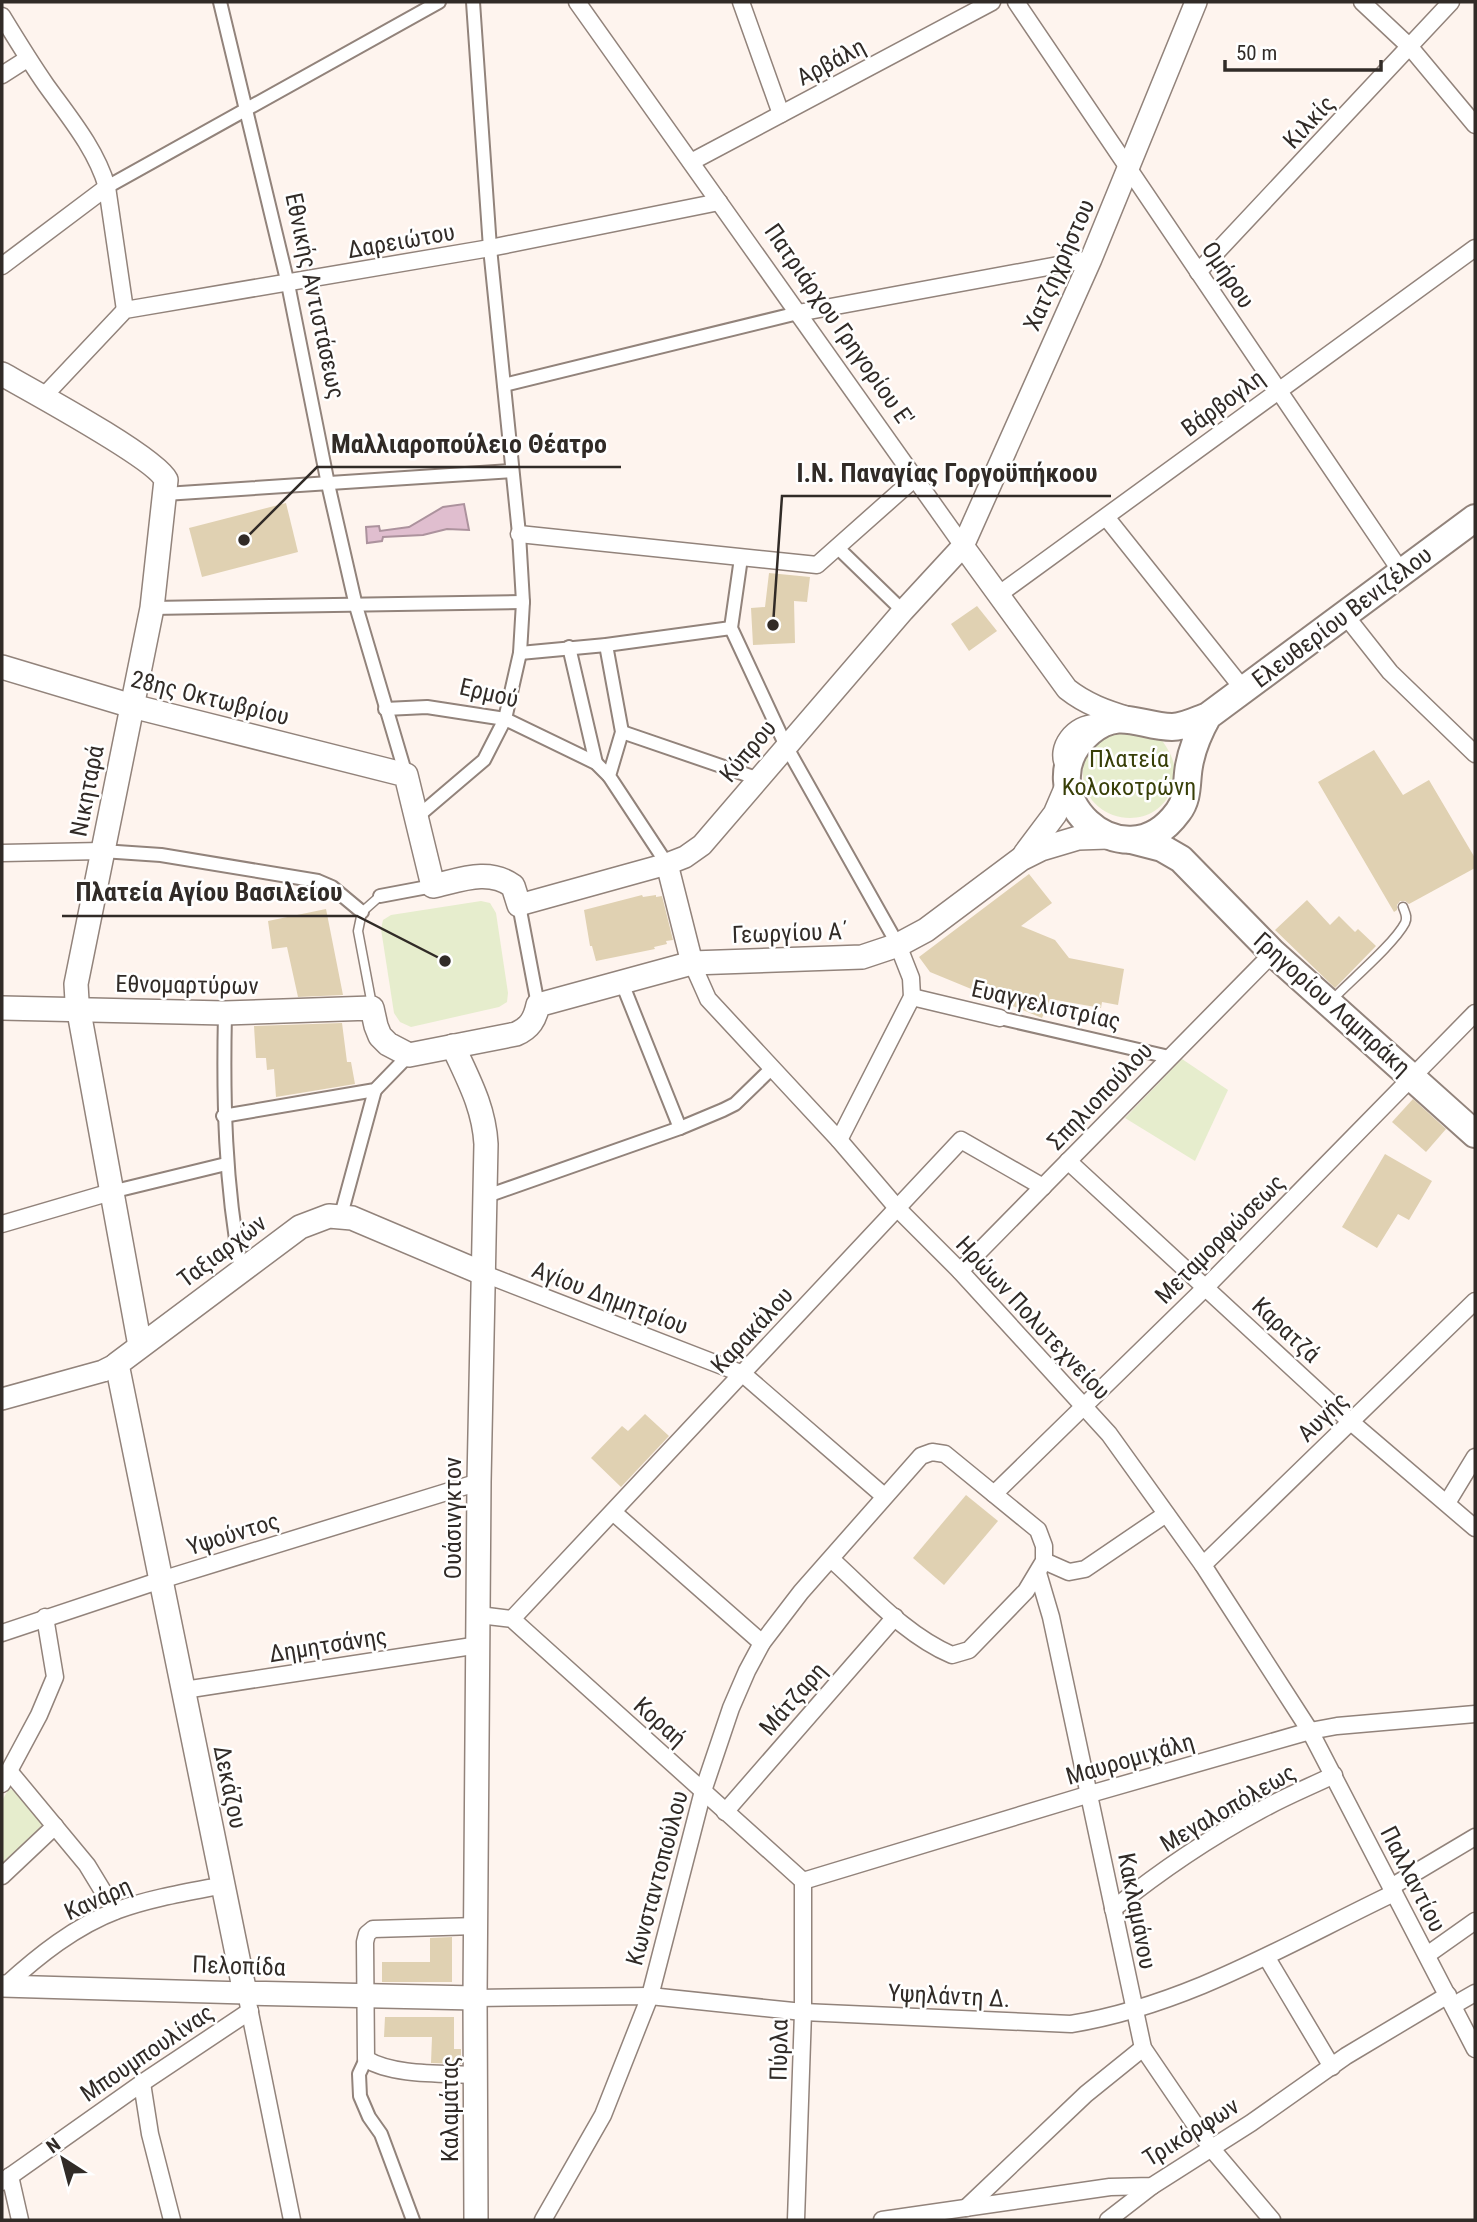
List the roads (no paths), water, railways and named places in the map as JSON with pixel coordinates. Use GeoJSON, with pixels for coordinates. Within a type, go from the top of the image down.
{"type":"FeatureCollection","features":[{"type":"Feature","properties":{"kind":"main road"},"geometry":{"type":"LineString","coordinates":[[2,374],[156,467],[166,478],[166,494]]}},
{"type":"Feature","properties":{"kind":"main road","name":"Νικηταρά"},"geometry":{"type":"LineString","coordinates":[[140,1346],[78,1009],[76,984],[152,607],[166,494]]}},
{"type":"Feature","properties":{"kind":"main road","name":"Ελευθερίου Βενιζέλου"},"geometry":{"type":"LineString","coordinates":[[1208,716],[1475,518]]}},
{"type":"Feature","properties":{"kind":"main road","name":"28ης Οκτωβρίου"},"geometry":{"type":"LineString","coordinates":[[2,667],[132,706],[406,775]]}},
{"type":"Feature","properties":{"kind":"main road"},"geometry":{"type":"LineString","coordinates":[[1208,716],[1192,750],[1188,790],[1180,810],[1167,825],[1149,836],[1119,839],[1093,829],[1080,817],[1072,803],[1068,782],[1069,765],[1077,746],[1091,731],[1130,721],[1172,727],[1208,716]]}},
{"type":"Feature","properties":{"kind":"main road"},"geometry":{"type":"LineString","coordinates":[[1130,721],[1168,734],[1181,750],[1188,769]]}},
{"type":"Feature","properties":{"kind":"main road","name":"Εθνικής Αντιστάσεως"},"geometry":{"type":"LineString","coordinates":[[406,775],[433,886]]}},
{"type":"Feature","properties":{"kind":"main road","name":"Γεωργίου Α΄"},"geometry":{"type":"LineString","coordinates":[[538,1005],[692,963],[862,957],[898,945],[926,930],[1021,859],[1047,828],[1068,782]]}},
{"type":"Feature","properties":{"kind":"main road","name":"Γρηγορίου Λαμπράκη"},"geometry":{"type":"LineString","coordinates":[[1180,810],[1181,835],[1193,870]]}},
{"type":"Feature","properties":{"kind":"main road","name":"Γεωργίου Α΄"},"geometry":{"type":"LineString","coordinates":[[1021,859],[1065,840],[1119,839]]}},
{"type":"Feature","properties":{"kind":"main road","name":"Γρηγορίου Λαμπράκη"},"geometry":{"type":"LineString","coordinates":[[1119,839],[1162,848],[1181,859],[1273,953],[1475,1134]]}},
{"type":"Feature","properties":{"kind":"main road"},"geometry":{"type":"LineString","coordinates":[[433,886],[486,875],[496,877],[513,886],[519,905]]}},
{"type":"Feature","properties":{"kind":"main road"},"geometry":{"type":"LineString","coordinates":[[372,1008],[380,1036],[388,1044],[409,1055],[516,1034],[526,1030],[538,1005]]}},
{"type":"Feature","properties":{"kind":"main road","name":"Εθνομαρτύρων"},"geometry":{"type":"LineString","coordinates":[[2,1009],[225,1013],[372,1008]]}},
{"type":"Feature","properties":{"kind":"main road","name":"Ουάσινγκτον"},"geometry":{"type":"LineString","coordinates":[[453,1046],[480,1103],[485,1122],[475,1998]]}},
{"type":"Feature","properties":{"kind":"main road"},"geometry":{"type":"LineString","coordinates":[[341,1215],[361,1220],[482,1273]]}},
{"type":"Feature","properties":{"kind":"main road","name":"Ταξιαρχών"},"geometry":{"type":"LineString","coordinates":[[117,1364],[300,1227],[317,1219],[341,1215]]}},
{"type":"Feature","properties":{"kind":"main road","name":"Δεκάζου"},"geometry":{"type":"LineString","coordinates":[[117,1364],[247,2002]]}},
{"type":"Feature","properties":{"kind":"main road","name":"Πελοπίδα"},"geometry":{"type":"LineString","coordinates":[[247,2002],[364,1997],[475,1998]]}},
{"type":"Feature","properties":{"kind":"main road","name":"Καλαμάτας"},"geometry":{"type":"LineString","coordinates":[[475,1998],[476,2220]]}},
{"type":"Feature","properties":{"kind":"street","name":"Εθνικής Αντιστάσεως"},"geometry":{"type":"LineString","coordinates":[[220,2],[288,284],[328,484],[356,606],[406,775]]}},
{"type":"Feature","properties":{"kind":"street"},"geometry":{"type":"LineString","coordinates":[[2,244],[7,262],[107,187],[439,2]]}},
{"type":"Feature","properties":{"kind":"street"},"geometry":{"type":"LineString","coordinates":[[417,817],[484,760],[505,719],[520,653],[523,602],[519,534],[490,248],[473,2]]}},
{"type":"Feature","properties":{"kind":"street","name":"Πατριάρχου Γρηγορίου Ε'"},"geometry":{"type":"LineString","coordinates":[[577,2],[1067,689],[1089,705],[1130,721]]}},
{"type":"Feature","properties":{"kind":"street"},"geometry":{"type":"LineString","coordinates":[[741,2],[781,114]]}},
{"type":"Feature","properties":{"kind":"street","name":"Αρβάλη"},"geometry":{"type":"LineString","coordinates":[[691,162],[992,2]]}},
{"type":"Feature","properties":{"kind":"street","name":"Ομήρου"},"geometry":{"type":"LineString","coordinates":[[1016,2],[1402,573]]}},
{"type":"Feature","properties":{"kind":"street","name":"Χατζηχρήστου"},"geometry":{"type":"LineString","coordinates":[[963,546],[1091,259],[1196,2]]}},
{"type":"Feature","properties":{"kind":"street"},"geometry":{"type":"LineString","coordinates":[[1362,2],[1410,47],[1475,125]]}},
{"type":"Feature","properties":{"kind":"street","name":"Κιλκίς"},"geometry":{"type":"LineString","coordinates":[[1198,272],[1451,2]]}},
{"type":"Feature","properties":{"kind":"street"},"geometry":{"type":"LineString","coordinates":[[2,16],[27,59],[84,139],[101,169],[107,187],[125,310],[43,397]]}},
{"type":"Feature","properties":{"kind":"street"},"geometry":{"type":"LineString","coordinates":[[2,75],[27,59]]}},
{"type":"Feature","properties":{"kind":"street","name":"Δαρειώτου"},"geometry":{"type":"LineString","coordinates":[[125,310],[490,248],[719,202]]}},
{"type":"Feature","properties":{"kind":"street","name":"Βάρβογλη"},"geometry":{"type":"LineString","coordinates":[[998,595],[1475,248]]}},
{"type":"Feature","properties":{"kind":"street"},"geometry":{"type":"LineString","coordinates":[[505,385],[798,313],[1091,259]]}},
{"type":"Feature","properties":{"kind":"street"},"geometry":{"type":"LineString","coordinates":[[166,494],[512,471]]}},
{"type":"Feature","properties":{"kind":"street"},"geometry":{"type":"LineString","coordinates":[[519,534],[817,565],[915,478]]}},
{"type":"Feature","properties":{"kind":"street"},"geometry":{"type":"LineString","coordinates":[[1106,517],[1244,690]]}},
{"type":"Feature","properties":{"kind":"street","name":"Κύπρου"},"geometry":{"type":"LineString","coordinates":[[519,905],[667,864],[685,857],[702,845],[903,611],[963,546]]}},
{"type":"Feature","properties":{"kind":"street"},"geometry":{"type":"LineString","coordinates":[[838,547],[903,611]]}},
{"type":"Feature","properties":{"kind":"street"},"geometry":{"type":"LineString","coordinates":[[741,558],[731,628],[786,746],[898,945],[911,978],[912,997],[839,1140]]}},
{"type":"Feature","properties":{"kind":"street"},"geometry":{"type":"LineString","coordinates":[[152,607],[523,602]]}},
{"type":"Feature","properties":{"kind":"street"},"geometry":{"type":"LineString","coordinates":[[1345,614],[1390,672],[1475,754]]}},
{"type":"Feature","properties":{"kind":"street"},"geometry":{"type":"LineString","coordinates":[[520,653],[606,645],[731,628]]}},
{"type":"Feature","properties":{"kind":"street"},"geometry":{"type":"LineString","coordinates":[[606,645],[622,732],[609,776]]}},
{"type":"Feature","properties":{"kind":"street"},"geometry":{"type":"LineString","coordinates":[[569,647],[596,763]]}},
{"type":"Feature","properties":{"kind":"street","name":"Ερμού"},"geometry":{"type":"LineString","coordinates":[[385,709],[427,707],[505,719],[596,763],[609,776],[667,864]]}},
{"type":"Feature","properties":{"kind":"street"},"geometry":{"type":"LineString","coordinates":[[622,732],[759,779]]}},
{"type":"Feature","properties":{"kind":"street"},"geometry":{"type":"LineString","coordinates":[[2,853],[102,851],[161,855],[318,881],[332,887],[362,912]]}},
{"type":"Feature","properties":{"kind":"street"},"geometry":{"type":"LineString","coordinates":[[667,864],[692,963]]}},
{"type":"Feature","properties":{"kind":"street"},"geometry":{"type":"LineString","coordinates":[[380,896],[433,886]]}},
{"type":"Feature","properties":{"kind":"street"},"geometry":{"type":"LineString","coordinates":[[519,905],[538,1005]]}},
{"type":"Feature","properties":{"kind":"street","name":"Σπηλιοπούλου"},"geometry":{"type":"LineString","coordinates":[[960,1271],[1273,953]]}},
{"type":"Feature","properties":{"kind":"street","name":"Ηρώων Πολυτεχνείου"},"geometry":{"type":"LineString","coordinates":[[692,963],[708,999],[839,1140],[898,1209],[960,1271],[1109,1434],[1203,1565],[1310,1731]]}},
{"type":"Feature","properties":{"kind":"street"},"geometry":{"type":"LineString","coordinates":[[622,983],[680,1128]]}},
{"type":"Feature","properties":{"kind":"street","name":"Ευαγγελιστρίας"},"geometry":{"type":"LineString","coordinates":[[912,997],[1169,1057]]}},
{"type":"Feature","properties":{"kind":"street"},"geometry":{"type":"LineString","coordinates":[[225,1013],[223,1116],[233,1225],[241,1269]]}},
{"type":"Feature","properties":{"kind":"street","name":"Μεταμορφώσεως"},"geometry":{"type":"LineString","coordinates":[[994,1494],[1206,1287],[1475,1013]]}},
{"type":"Feature","properties":{"kind":"street"},"geometry":{"type":"LineString","coordinates":[[341,1215],[375,1090],[409,1055]]}},
{"type":"Feature","properties":{"kind":"street"},"geometry":{"type":"LineString","coordinates":[[484,1197],[680,1128],[735,1104],[772,1068]]}},
{"type":"Feature","properties":{"kind":"street"},"geometry":{"type":"LineString","coordinates":[[223,1116],[375,1090]]}},
{"type":"Feature","properties":{"kind":"street","name":"Καρακάλου"},"geometry":{"type":"LineString","coordinates":[[512,1619],[961,1140],[1042,1187]]}},
{"type":"Feature","properties":{"kind":"street","name":"Καρατζά"},"geometry":{"type":"LineString","coordinates":[[1068,1161],[1352,1422],[1475,1528]]}},
{"type":"Feature","properties":{"kind":"street"},"geometry":{"type":"LineString","coordinates":[[2,1224],[111,1192],[226,1164]]}},
{"type":"Feature","properties":{"kind":"street","name":"Αγίου Δημητρίου"},"geometry":{"type":"LineString","coordinates":[[482,1273],[743,1374],[884,1496]]}},
{"type":"Feature","properties":{"kind":"street","name":"Αυγής"},"geometry":{"type":"LineString","coordinates":[[1203,1565],[1475,1301]]}},
{"type":"Feature","properties":{"kind":"street","name":"Ταξιαρχών"},"geometry":{"type":"LineString","coordinates":[[2,1399],[103,1371],[117,1364]]}},
{"type":"Feature","properties":{"kind":"street"},"geometry":{"type":"LineString","coordinates":[[932,1452],[945,1454],[994,1494],[1038,1531],[1044,1546],[1041,1567],[1026,1591],[968,1650],[952,1655],[934,1647],[909,1630],[831,1559],[921,1456],[932,1452]]}},
{"type":"Feature","properties":{"kind":"street"},"geometry":{"type":"LineString","coordinates":[[1447,1503],[1475,1457]]}},
{"type":"Feature","properties":{"kind":"street","name":"Υψούντος"},"geometry":{"type":"LineString","coordinates":[[2,1633],[161,1580],[480,1482]]}},
{"type":"Feature","properties":{"kind":"street"},"geometry":{"type":"LineString","coordinates":[[612,1512],[762,1643]]}},
{"type":"Feature","properties":{"kind":"street"},"geometry":{"type":"LineString","coordinates":[[1041,1567],[1069,1572],[1085,1569],[1166,1514]]}},
{"type":"Feature","properties":{"kind":"street","name":"Κωνσταντοπούλου"},"geometry":{"type":"LineString","coordinates":[[543,2220],[603,2115],[650,1996],[703,1791],[731,1708],[762,1643],[801,1592],[831,1559]]}},
{"type":"Feature","properties":{"kind":"street","name":"Κακλαμάνου"},"geometry":{"type":"LineString","coordinates":[[1041,1567],[1143,2048],[1211,2148],[1272,2220]]}},
{"type":"Feature","properties":{"kind":"street"},"geometry":{"type":"LineString","coordinates":[[479,1615],[512,1619]]}},
{"type":"Feature","properties":{"kind":"street","name":"Μάτζαρη"},"geometry":{"type":"LineString","coordinates":[[725,1812],[895,1617]]}},
{"type":"Feature","properties":{"kind":"street"},"geometry":{"type":"LineString","coordinates":[[45,1618],[55,1677],[39,1715],[5,1778],[55,1826],[87,1865],[115,1911]]}},
{"type":"Feature","properties":{"kind":"street","name":"Κοραή"},"geometry":{"type":"LineString","coordinates":[[512,1619],[803,1881]]}},
{"type":"Feature","properties":{"kind":"street","name":"Δημητσάνης"},"geometry":{"type":"LineString","coordinates":[[184,1690],[479,1645]]}},
{"type":"Feature","properties":{"kind":"street","name":"Μαυρομιχάλη"},"geometry":{"type":"LineString","coordinates":[[803,1881],[1310,1731],[1475,1714]]}},
{"type":"Feature","properties":{"kind":"street","name":"Παλλαντίου"},"geometry":{"type":"LineString","coordinates":[[1310,1731],[1475,2049]]}},
{"type":"Feature","properties":{"kind":"street","name":"Μεγαλοπόλεως"},"geometry":{"type":"LineString","coordinates":[[1113,1909],[1220,1834],[1262,1809],[1334,1775]]}},
{"type":"Feature","properties":{"kind":"street"},"geometry":{"type":"LineString","coordinates":[[2,1876],[55,1826]]}},
{"type":"Feature","properties":{"kind":"street","name":"Υψηλάντη Δ."},"geometry":{"type":"LineString","coordinates":[[475,1998],[650,1996],[803,2011],[1059,2024],[1100,2018],[1188,1992],[1267,1958],[1393,1890],[1475,1837]]}},
{"type":"Feature","properties":{"kind":"street","name":"Πύρλα"},"geometry":{"type":"LineString","coordinates":[[796,2220],[803,2011],[803,1881]]}},
{"type":"Feature","properties":{"kind":"street","name":"Κανάρη"},"geometry":{"type":"LineString","coordinates":[[3,1986],[38,1956],[80,1929],[115,1911],[135,1904],[224,1885]]}},
{"type":"Feature","properties":{"kind":"street"},"geometry":{"type":"LineString","coordinates":[[1427,1955],[1475,1921]]}},
{"type":"Feature","properties":{"kind":"street"},"geometry":{"type":"LineString","coordinates":[[413,2220],[381,2134],[369,2117],[360,2096],[359,2074],[366,2059],[365,1942],[367,1934],[373,1929],[477,1926]]}},
{"type":"Feature","properties":{"kind":"street"},"geometry":{"type":"LineString","coordinates":[[1267,1958],[1332,2067]]}},
{"type":"Feature","properties":{"kind":"street","name":"Πελοπίδα"},"geometry":{"type":"LineString","coordinates":[[3,1986],[247,2002]]}},
{"type":"Feature","properties":{"kind":"street","name":"Τρικόρφων"},"geometry":{"type":"LineString","coordinates":[[882,2220],[1110,2187],[1152,2186],[1387,2030],[1451,2000],[1475,1993]]}},
{"type":"Feature","properties":{"kind":"street","name":"Μπουμπουλίνας"},"geometry":{"type":"LineString","coordinates":[[6,2179],[142,2083],[247,2002]]}},
{"type":"Feature","properties":{"kind":"street","name":"Δεκάζου"},"geometry":{"type":"LineString","coordinates":[[247,2002],[292,2220]]}},
{"type":"Feature","properties":{"kind":"street"},"geometry":{"type":"LineString","coordinates":[[966,2208],[1086,2094],[1143,2048]]}},
{"type":"Feature","properties":{"kind":"street"},"geometry":{"type":"LineString","coordinates":[[366,2059],[393,2069],[476,2075]]}},
{"type":"Feature","properties":{"kind":"street"},"geometry":{"type":"LineString","coordinates":[[142,2083],[150,2134],[172,2220]]}},
{"type":"Feature","properties":{"kind":"street"},"geometry":{"type":"LineString","coordinates":[[6,2179],[20,2220]]}},
{"type":"Feature","properties":{"kind":"street"},"geometry":{"type":"LineString","coordinates":[[1108,2220],[1152,2186]]}},
{"type":"Feature","properties":{"kind":"lane"},"geometry":{"type":"LineString","coordinates":[[372,1008],[358,931],[362,912],[380,896]]}},
{"type":"Feature","properties":{"kind":"lane"},"geometry":{"type":"LineString","coordinates":[[1329,1003],[1406,922],[1407,915],[1403,907]]}},
{"type":"Feature","properties":{"kind":"place","name":"Μαλλιαροπούλειο Θέατρο"},"geometry":{"type":"Point","coordinates":[244,540]}},
{"type":"Feature","properties":{"kind":"place","name":"Ι.Ν. Παναγίας Γοργοϋπήκοου"},"geometry":{"type":"Point","coordinates":[773,625]}},
{"type":"Feature","properties":{"kind":"place","name":"Πλατεία Αγίου Βασιλείου"},"geometry":{"type":"Point","coordinates":[445,961]}},
{"type":"Feature","properties":{"kind":"park label","name":"Πλατεία Κολοκοτρώνη"},"geometry":{"type":"Point","coordinates":[1129,773]}}]}
